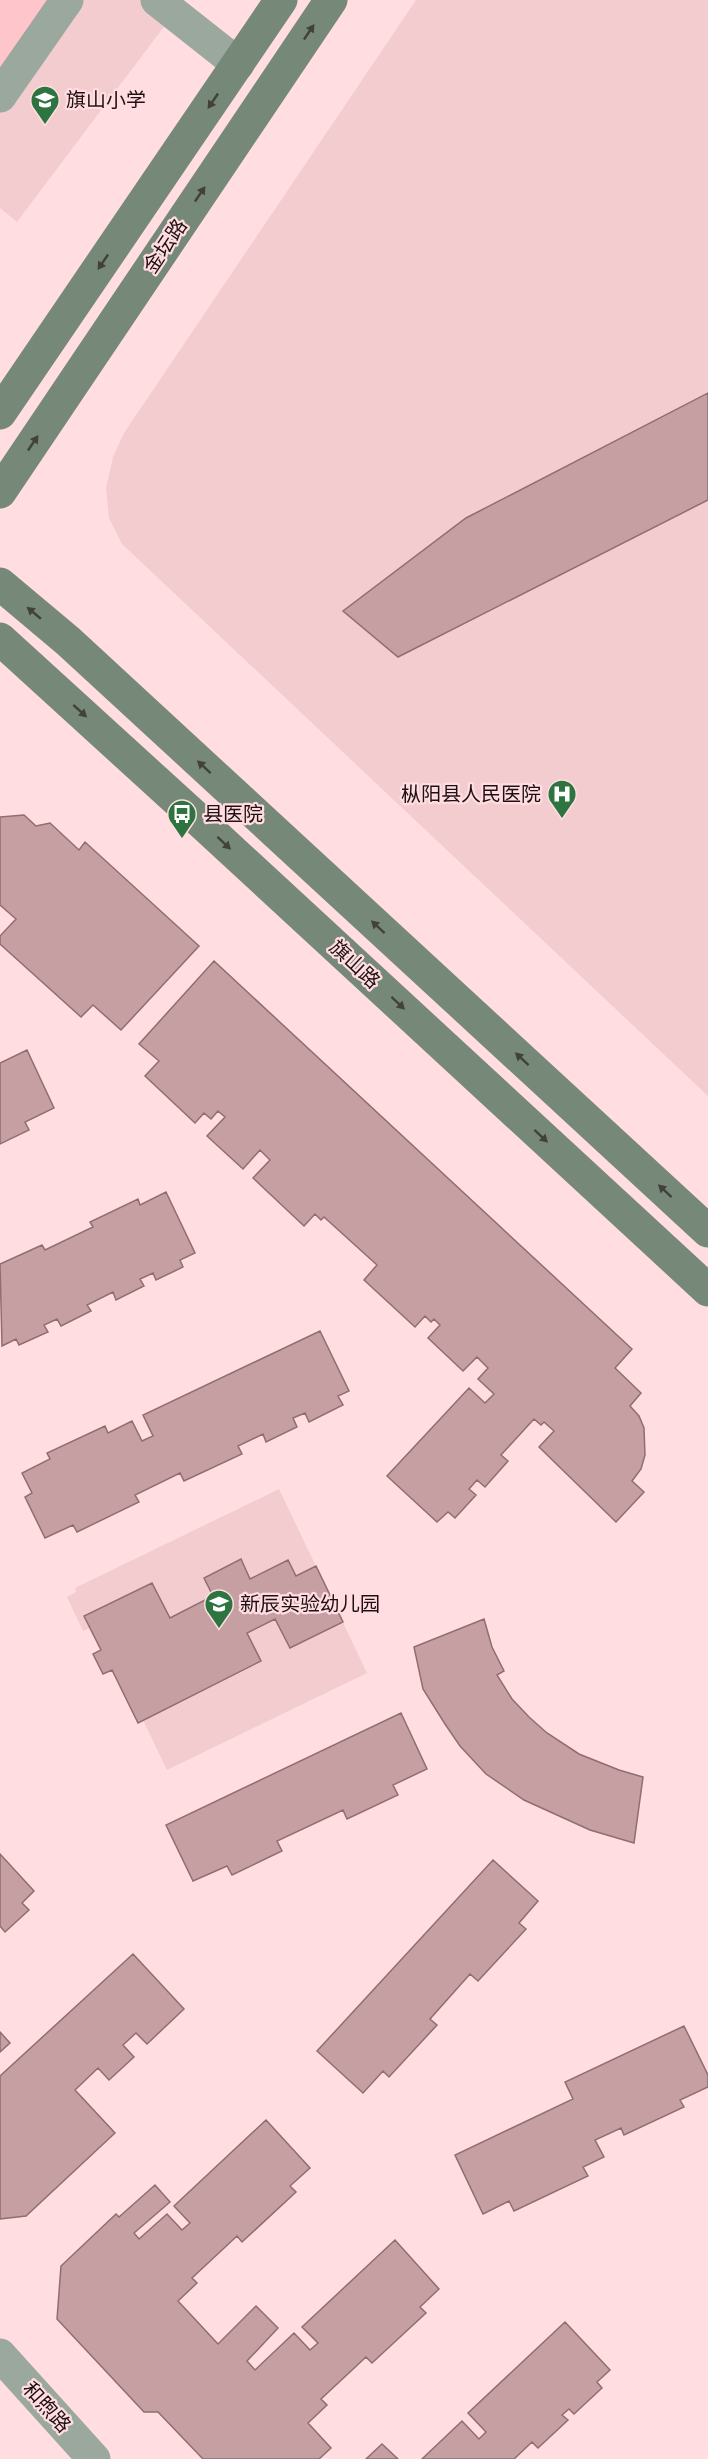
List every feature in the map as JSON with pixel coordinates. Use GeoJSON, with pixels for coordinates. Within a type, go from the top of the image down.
{"type":"FeatureCollection","features":[{"type":"Feature","properties":{"kind":"main road"},"geometry":{"type":"LineString","coordinates":[[0,413],[281,0]]}},
{"type":"Feature","properties":{"kind":"main road","name":"金坛路"},"geometry":{"type":"LineString","coordinates":[[0,492],[330,0]]}},
{"type":"Feature","properties":{"kind":"main road"},"geometry":{"type":"LineString","coordinates":[[0,584],[68,641],[708,1231]]}},
{"type":"Feature","properties":{"kind":"main road","name":"旗山路"},"geometry":{"type":"LineString","coordinates":[[0,639],[708,1290]]}},
{"type":"Feature","properties":{"kind":"street"},"geometry":{"type":"LineString","coordinates":[[0,96],[67,0]]}},
{"type":"Feature","properties":{"kind":"street"},"geometry":{"type":"LineString","coordinates":[[158,0],[238,64]]}},
{"type":"Feature","properties":{"kind":"street","name":"和煦路"},"geometry":{"type":"LineString","coordinates":[[0,2355],[94,2459]]}},
{"type":"Feature","properties":{"kind":"shaded area","name":"旗山小学"},"geometry":{"type":"Polygon","coordinates":[[[0,0],[184,0],[17,222],[0,208],[0,0]]]}},
{"type":"Feature","properties":{"kind":"shaded area"},"geometry":{"type":"Polygon","coordinates":[[[0,0],[50,0],[0,74],[0,0]]]}},
{"type":"Feature","properties":{"kind":"shaded area","name":"枞阳县人民医院"},"geometry":{"type":"Polygon","coordinates":[[[416,0],[708,0],[708,1096],[122,544],[109,518],[106,488],[113,457],[124,433],[416,0]]]}},
{"type":"Feature","properties":{"kind":"shaded area","name":"新辰实验幼儿园"},"geometry":{"type":"Polygon","coordinates":[[[279,1489],[367,1673],[167,1770],[143,1720],[138,1723],[113,1670],[103,1674],[93,1654],[101,1650],[90,1628],[83,1631],[67,1597],[76,1592],[75,1588],[279,1489]]]}},
{"type":"Feature","properties":{"kind":"building"},"geometry":{"type":"Polygon","coordinates":[[[708,393],[708,500],[398,657],[343,611],[466,518],[708,393]]]}},
{"type":"Feature","properties":{"kind":"building"},"geometry":{"type":"Polygon","coordinates":[[[24,815],[36,826],[50,823],[79,850],[85,842],[199,946],[121,1030],[93,1005],[81,1017],[0,944],[0,936],[16,919],[0,905],[0,817],[24,815]]]}},
{"type":"Feature","properties":{"kind":"building"},"geometry":{"type":"Polygon","coordinates":[[[214,961],[632,1349],[615,1368],[641,1393],[630,1406],[639,1416],[644,1428],[645,1455],[641,1469],[632,1481],[644,1492],[616,1522],[539,1447],[554,1431],[544,1422],[541,1425],[534,1419],[501,1455],[508,1461],[485,1487],[477,1480],[469,1489],[476,1495],[455,1518],[448,1512],[437,1522],[387,1476],[469,1388],[485,1403],[494,1394],[478,1379],[488,1368],[477,1357],[463,1371],[428,1338],[440,1325],[434,1319],[431,1322],[425,1316],[415,1327],[364,1280],[377,1265],[324,1217],[321,1220],[315,1214],[304,1226],[253,1178],[270,1160],[260,1150],[243,1169],[207,1136],[225,1117],[218,1111],[211,1119],[204,1113],[195,1123],[145,1076],[159,1061],[139,1044],[214,961]]]}},
{"type":"Feature","properties":{"kind":"building"},"geometry":{"type":"Polygon","coordinates":[[[27,1050],[54,1108],[25,1122],[29,1130],[0,1144],[0,1063],[27,1050]]]}},
{"type":"Feature","properties":{"kind":"building"},"geometry":{"type":"Polygon","coordinates":[[[166,1192],[195,1253],[180,1260],[183,1267],[156,1280],[153,1273],[140,1279],[144,1286],[116,1300],[113,1292],[87,1305],[91,1311],[61,1326],[57,1319],[44,1325],[48,1332],[19,1345],[16,1339],[2,1346],[0,1264],[42,1245],[45,1250],[93,1227],[90,1222],[138,1199],[140,1205],[166,1192]]]}},
{"type":"Feature","properties":{"kind":"building"},"geometry":{"type":"Polygon","coordinates":[[[320,1331],[349,1391],[338,1396],[343,1405],[309,1422],[305,1413],[293,1418],[297,1427],[266,1442],[263,1434],[238,1446],[242,1454],[184,1481],[180,1473],[135,1495],[139,1502],[77,1532],[73,1525],[45,1538],[25,1497],[32,1493],[22,1473],[50,1459],[47,1453],[105,1426],[108,1433],[132,1421],[142,1441],[153,1436],[143,1415],[320,1331]]]}},
{"type":"Feature","properties":{"kind":"building"},"geometry":{"type":"Polygon","coordinates":[[[241,1559],[250,1579],[288,1560],[296,1576],[316,1566],[343,1622],[290,1648],[275,1619],[247,1633],[261,1661],[138,1723],[112,1670],[103,1674],[93,1654],[101,1650],[84,1616],[152,1583],[170,1618],[213,1596],[204,1578],[241,1559]]]}},
{"type":"Feature","properties":{"kind":"building"},"geometry":{"type":"Polygon","coordinates":[[[484,1619],[492,1647],[504,1671],[497,1675],[512,1699],[529,1717],[547,1733],[579,1754],[643,1777],[634,1843],[590,1830],[524,1800],[486,1774],[460,1746],[445,1724],[423,1689],[414,1647],[484,1619]]]}},
{"type":"Feature","properties":{"kind":"building"},"geometry":{"type":"Polygon","coordinates":[[[401,1713],[427,1769],[393,1785],[398,1795],[347,1819],[343,1810],[277,1841],[282,1851],[232,1875],[227,1866],[193,1881],[166,1825],[401,1713]]]}},
{"type":"Feature","properties":{"kind":"building"},"geometry":{"type":"Polygon","coordinates":[[[0,1854],[34,1891],[22,1903],[29,1910],[5,1932],[0,1926],[0,1854]]]}},
{"type":"Feature","properties":{"kind":"building"},"geometry":{"type":"Polygon","coordinates":[[[493,1860],[538,1901],[519,1923],[526,1929],[478,1981],[470,1974],[430,2019],[437,2025],[389,2077],[383,2071],[363,2093],[317,2051],[493,1860]]]}},
{"type":"Feature","properties":{"kind":"building"},"geometry":{"type":"Polygon","coordinates":[[[133,1954],[184,2009],[147,2044],[136,2033],[123,2045],[134,2057],[109,2080],[98,2068],[75,2090],[115,2133],[26,2216],[0,2219],[0,2076],[133,1954]]]}},
{"type":"Feature","properties":{"kind":"building"},"geometry":{"type":"Polygon","coordinates":[[[684,2026],[708,2075],[708,2087],[680,2100],[684,2107],[624,2135],[621,2128],[595,2140],[604,2157],[583,2167],[588,2176],[514,2211],[509,2201],[483,2214],[455,2155],[573,2099],[565,2082],[684,2026]]]}},
{"type":"Feature","properties":{"kind":"building"},"geometry":{"type":"Polygon","coordinates":[[[0,2032],[10,2043],[0,2052],[0,2032]]]}},
{"type":"Feature","properties":{"kind":"building"},"geometry":{"type":"Polygon","coordinates":[[[266,2120],[310,2168],[290,2186],[296,2192],[242,2242],[237,2236],[192,2278],[197,2283],[178,2301],[218,2344],[256,2306],[278,2328],[247,2361],[255,2370],[294,2333],[310,2350],[318,2343],[302,2327],[395,2240],[439,2289],[420,2307],[426,2313],[372,2363],[366,2357],[321,2399],[327,2405],[308,2423],[331,2448],[319,2459],[203,2459],[158,2412],[144,2412],[57,2319],[61,2266],[116,2214],[119,2217],[155,2185],[170,2202],[134,2233],[139,2239],[167,2214],[182,2230],[190,2223],[174,2206],[266,2120]]]}},
{"type":"Feature","properties":{"kind":"building"},"geometry":{"type":"Polygon","coordinates":[[[565,2322],[610,2370],[597,2382],[602,2388],[574,2414],[569,2409],[562,2415],[568,2420],[538,2448],[532,2442],[514,2459],[422,2459],[462,2421],[479,2439],[486,2432],[468,2413],[565,2322]]]}},
{"type":"Feature","properties":{"kind":"building"},"geometry":{"type":"Polygon","coordinates":[[[382,2444],[398,2459],[366,2459],[382,2444]]]}},
{"type":"Feature","properties":{"kind":"place","name":"旗山小学"},"geometry":{"type":"Point","coordinates":[45,126]}},
{"type":"Feature","properties":{"kind":"place","name":"枞阳县人民医院"},"geometry":{"type":"Point","coordinates":[562,820]}},
{"type":"Feature","properties":{"kind":"place","name":"县医院"},"geometry":{"type":"Point","coordinates":[182,840]}},
{"type":"Feature","properties":{"kind":"place","name":"新辰实验幼儿园"},"geometry":{"type":"Point","coordinates":[219,1630]}}]}
